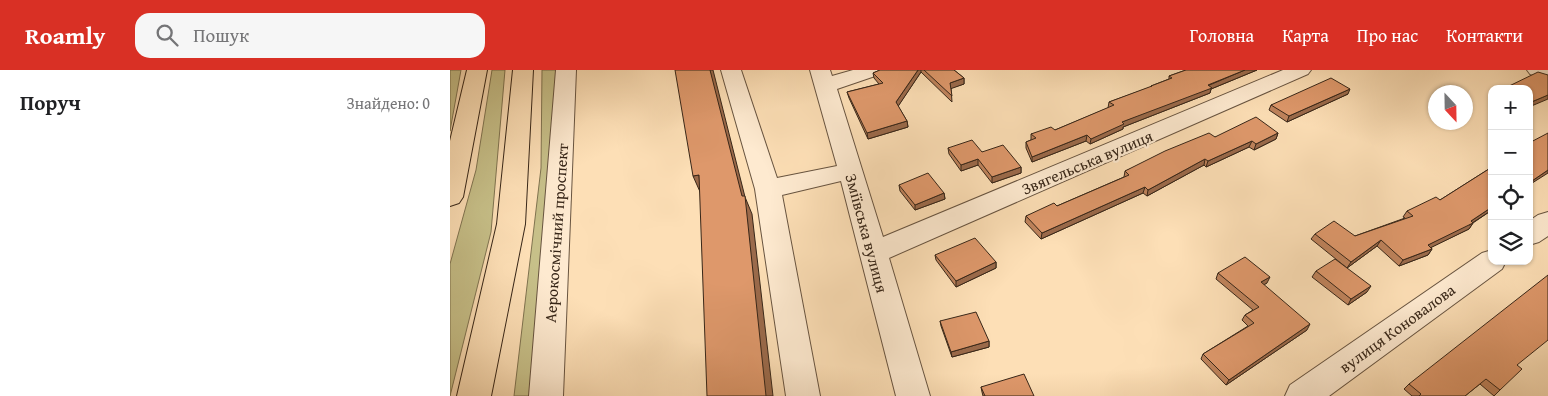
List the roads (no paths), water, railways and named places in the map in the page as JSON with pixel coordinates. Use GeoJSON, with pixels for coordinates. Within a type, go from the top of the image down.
{"type":"FeatureCollection","features":[{"type":"Feature","properties":{"kind":"main road"},"geometry":{"type":"LineString","coordinates":[[450,198],[477,70]]}},
{"type":"Feature","properties":{"kind":"main road"},"geometry":{"type":"LineString","coordinates":[[474,396],[511,224],[523,70]]}},
{"type":"Feature","properties":{"kind":"street","name":"Аерокосмічний проспект"},"geometry":{"type":"LineString","coordinates":[[546,396],[566,70]]}},
{"type":"Feature","properties":{"kind":"street"},"geometry":{"type":"LineString","coordinates":[[731,70],[768,188],[803,396]]}},
{"type":"Feature","properties":{"kind":"street"},"geometry":{"type":"LineString","coordinates":[[822,78],[874,70]]}},
{"type":"Feature","properties":{"kind":"street","name":"Звягельська вулиця"},"geometry":{"type":"LineString","coordinates":[[873,253],[1301,70]]}},
{"type":"Feature","properties":{"kind":"street"},"geometry":{"type":"LineString","coordinates":[[1537,70],[1548,75]]}},
{"type":"Feature","properties":{"kind":"street","name":"Зміївська вулиця"},"geometry":{"type":"LineString","coordinates":[[822,78],[851,170],[913,396]]}},
{"type":"Feature","properties":{"kind":"street"},"geometry":{"type":"LineString","coordinates":[[768,188],[851,170]]}},
{"type":"Feature","properties":{"kind":"street"},"geometry":{"type":"LineString","coordinates":[[1533,232],[1548,222]]}},
{"type":"Feature","properties":{"kind":"street","name":"вулиця Коновалова"},"geometry":{"type":"LineString","coordinates":[[1302,396],[1488,264]]}}]}
